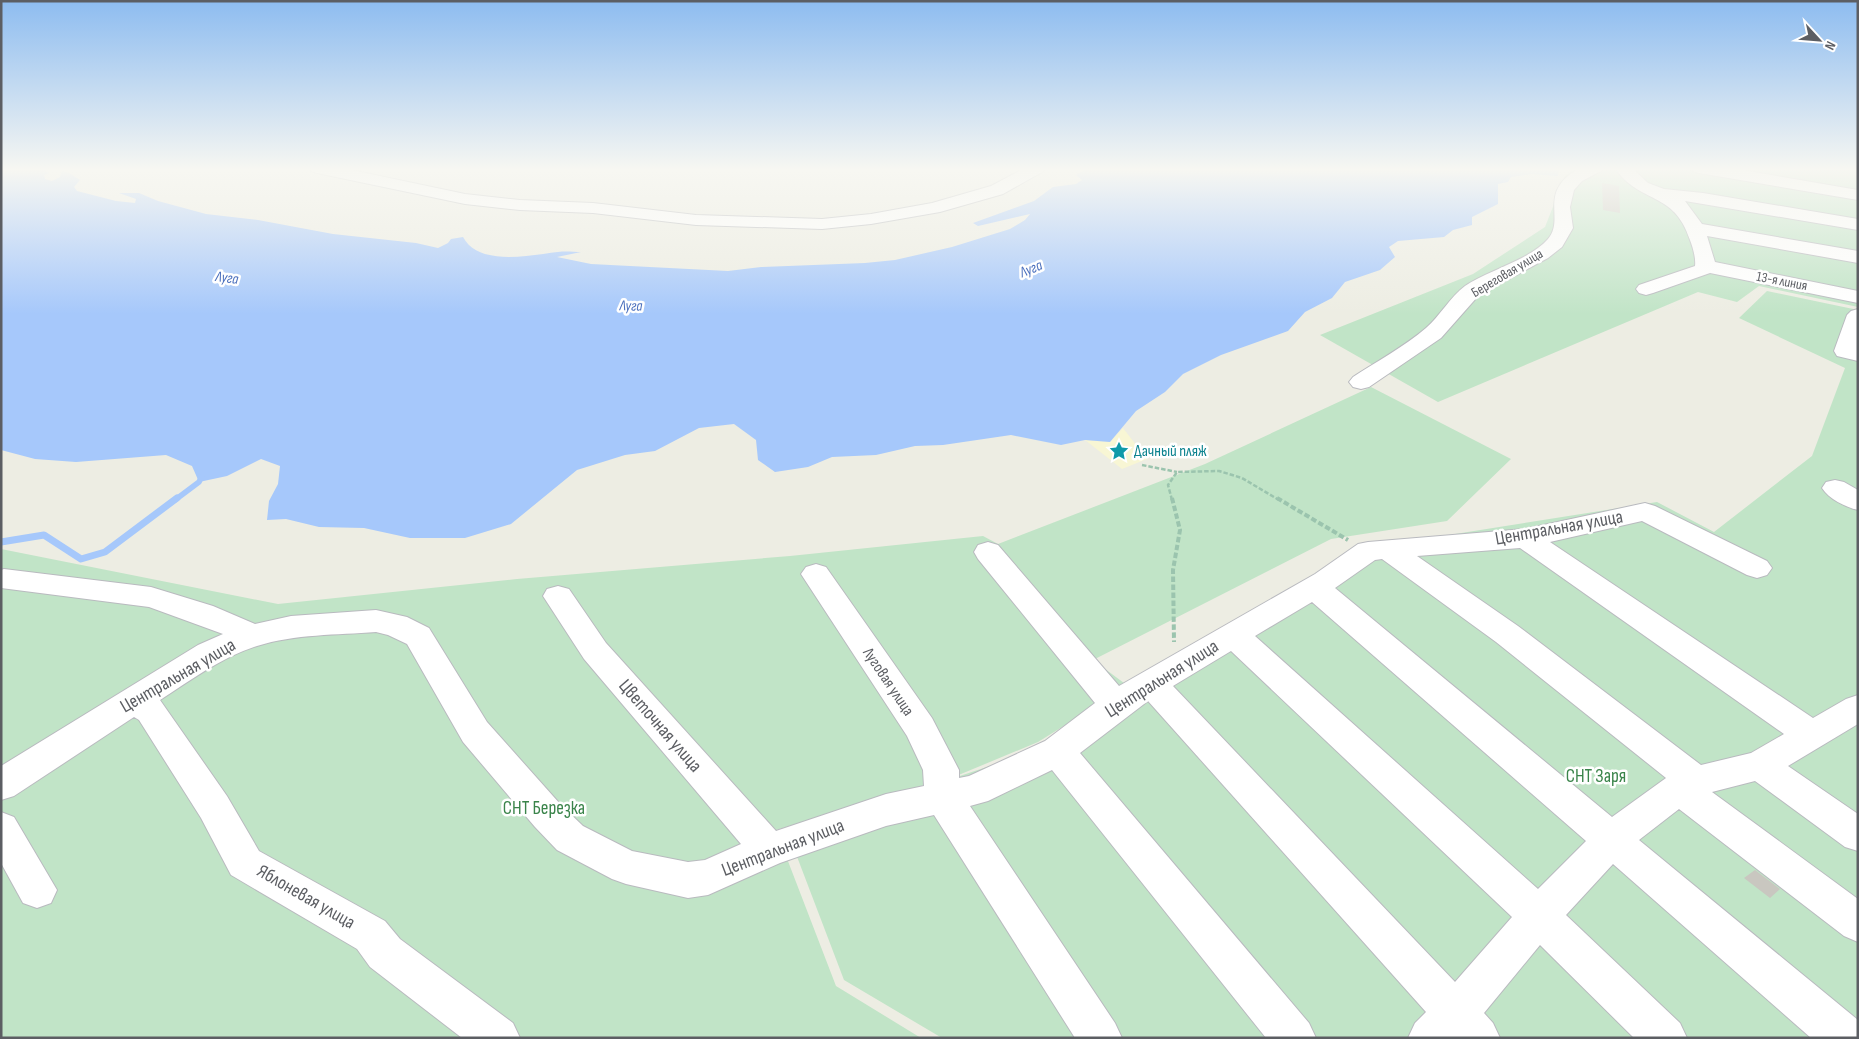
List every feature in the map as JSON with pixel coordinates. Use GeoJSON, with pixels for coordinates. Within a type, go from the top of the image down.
{"type":"FeatureCollection","features":[{"type":"Feature","properties":{"kind":"street"},"geometry":{"type":"LineString","coordinates":[[666,216],[696,220],[822,224],[885,216]]}},
{"type":"Feature","properties":{"kind":"street","name":"Береговая улица"},"geometry":{"type":"LineString","coordinates":[[1361,382],[1433,333],[1472,291],[1541,254],[1555,243],[1564,228],[1561,216]]}},
{"type":"Feature","properties":{"kind":"street"},"geometry":{"type":"LineString","coordinates":[[1646,289],[1702,270],[1706,266],[1702,240],[1689,216]]}},
{"type":"Feature","properties":{"kind":"street"},"geometry":{"type":"LineString","coordinates":[[1809,216],[1858,225]]}},
{"type":"Feature","properties":{"kind":"street"},"geometry":{"type":"LineString","coordinates":[[1696,228],[1858,257]]}},
{"type":"Feature","properties":{"kind":"street","name":"13-я линия"},"geometry":{"type":"LineString","coordinates":[[1706,266],[1858,296]]}},
{"type":"Feature","properties":{"kind":"street"},"geometry":{"type":"LineString","coordinates":[[1852,352],[1858,316]]}},
{"type":"Feature","properties":{"kind":"street"},"geometry":{"type":"LineString","coordinates":[[1835,488],[1858,502]]}},
{"type":"Feature","properties":{"kind":"street","name":"Центральная улица"},"geometry":{"type":"LineString","coordinates":[[1,785],[209,653],[250,636],[291,627],[376,621],[396,625],[418,636],[475,732],[548,816],[570,838],[626,867],[688,880],[708,877],[769,850],[886,810],[975,790],[1057,752],[1072,742],[1116,705],[1378,550],[1525,538],[1645,512],[1757,568]]}},
{"type":"Feature","properties":{"kind":"street"},"geometry":{"type":"LineString","coordinates":[[1525,538],[1812,735]]}},
{"type":"Feature","properties":{"kind":"street"},"geometry":{"type":"LineString","coordinates":[[1378,550],[1507,634],[1688,785],[1858,923]]}},
{"type":"Feature","properties":{"kind":"street"},"geometry":{"type":"LineString","coordinates":[[988,552],[1116,705]]}},
{"type":"Feature","properties":{"kind":"street","name":"Луговая улица"},"geometry":{"type":"LineString","coordinates":[[816,574],[920,728],[941,770],[943,797]]}},
{"type":"Feature","properties":{"kind":"street"},"geometry":{"type":"LineString","coordinates":[[4,579],[151,597],[202,614],[250,636]]}},
{"type":"Feature","properties":{"kind":"street"},"geometry":{"type":"LineString","coordinates":[[1314,587],[1844,1038]]}},
{"type":"Feature","properties":{"kind":"street","name":"Цветочная улица"},"geometry":{"type":"LineString","coordinates":[[558,596],[596,651],[769,850]]}},
{"type":"Feature","properties":{"kind":"street"},"geometry":{"type":"LineString","coordinates":[[1234,635],[1539,916],[1665,1038]]}},
{"type":"Feature","properties":{"kind":"street"},"geometry":{"type":"LineString","coordinates":[[1163,676],[1455,1029],[1539,916],[1612,839],[1688,785],[1760,765],[1858,708]]}},
{"type":"Feature","properties":{"kind":"street","name":"Яблоневая улица"},"geometry":{"type":"LineString","coordinates":[[132,701],[151,711],[214,807],[246,862],[371,935],[385,953],[498,1038]]}},
{"type":"Feature","properties":{"kind":"street"},"geometry":{"type":"LineString","coordinates":[[1057,752],[1294,1038]]}},
{"type":"Feature","properties":{"kind":"street"},"geometry":{"type":"LineString","coordinates":[[1760,765],[1858,835]]}},
{"type":"Feature","properties":{"kind":"street"},"geometry":{"type":"LineString","coordinates":[[943,797],[1100,1038]]}},
{"type":"Feature","properties":{"kind":"street"},"geometry":{"type":"LineString","coordinates":[[1,828],[37,890]]}},
{"type":"Feature","properties":{"kind":"path"},"geometry":{"type":"LineString","coordinates":[[1142,464],[1152,468],[1177,472],[1218,471],[1242,478],[1378,550]]}},
{"type":"Feature","properties":{"kind":"path"},"geometry":{"type":"LineString","coordinates":[[1163,676],[1180,530],[1168,484],[1177,472]]}},
{"type":"Feature","properties":{"kind":"green space"},"geometry":{"type":"Polygon","coordinates":[[[1549,216],[1858,216],[1858,307],[1759,286],[1737,302],[1698,292],[1438,402],[1320,335],[1473,274],[1545,227],[1549,216]]]}},
{"type":"Feature","properties":{"kind":"green space","name":"СНТ Заря"},"geometry":{"type":"Polygon","coordinates":[[[1767,291],[1858,310],[1858,1038],[942,1038],[844,980],[788,833],[1044,748],[1364,563],[1411,541],[1657,502],[1714,532],[1812,456],[1845,368],[1739,318],[1767,291]]]}},
{"type":"Feature","properties":{"kind":"green space","name":"СНТ Березка"},"geometry":{"type":"Polygon","coordinates":[[[1371,387],[1511,459],[1447,521],[1331,539],[1093,660],[1128,686],[1038,742],[961,774],[776,830],[836,986],[921,1038],[1,1038],[1,549],[278,604],[517,579],[790,556],[983,536],[998,544],[1205,464],[1371,387]]]}},
{"type":"Feature","properties":{"kind":"sand","name":"Дачный пляж"},"geometry":{"type":"Polygon","coordinates":[[[1123,428],[1147,459],[1122,469],[1085,440],[1110,442],[1123,428]]]}},
{"type":"Feature","properties":{"kind":"water","name":"Луга"},"geometry":{"type":"Polygon","coordinates":[[[1,216],[228,216],[258,220],[333,234],[416,243],[438,248],[448,243],[451,239],[463,237],[471,246],[493,256],[506,257],[581,252],[557,257],[591,264],[728,271],[761,267],[895,260],[952,247],[1010,229],[1028,216],[1473,216],[1472,225],[1453,230],[1444,237],[1398,241],[1389,247],[1395,257],[1380,270],[1345,282],[1332,298],[1305,312],[1288,331],[1221,355],[1183,374],[1165,392],[1136,411],[1110,442],[1085,440],[1061,445],[1011,435],[943,445],[915,446],[876,455],[832,457],[808,467],[775,472],[758,460],[756,440],[734,424],[699,428],[655,451],[625,455],[577,470],[511,524],[465,538],[410,538],[364,528],[319,527],[286,519],[267,520],[269,501],[278,484],[280,466],[261,459],[227,476],[199,482],[192,466],[166,455],[76,462],[35,459],[1,450],[1,216]]]}},
{"type":"Feature","properties":{"kind":"water"},"geometry":{"type":"Polygon","coordinates":[[[991,216],[1019,216],[978,226],[973,223],[991,216]]]}},
{"type":"Feature","properties":{"kind":"building"},"geometry":{"type":"Polygon","coordinates":[[[1755,870],[1780,889],[1770,898],[1744,878],[1755,870]]]}},
{"type":"Feature","properties":{"kind":"waterway"},"geometry":{"type":"LineString","coordinates":[[175,500],[199,482],[202,476]]}},
{"type":"Feature","properties":{"kind":"waterway"},"geometry":{"type":"LineString","coordinates":[[1,542],[44,535],[81,559],[105,552],[177,498]]}},
{"type":"Feature","properties":{"kind":"place","name":"Дачный пляж"},"geometry":{"type":"Point","coordinates":[1119,451]}}]}
